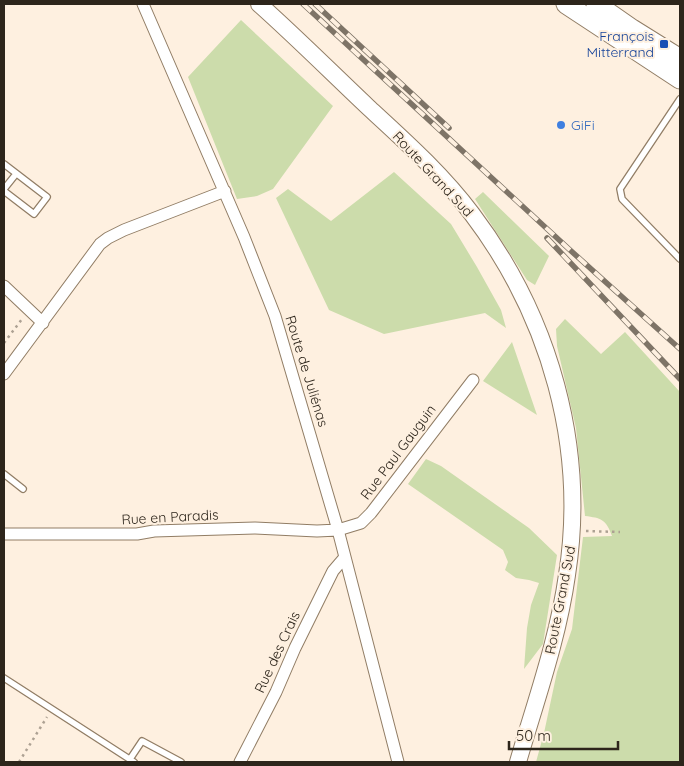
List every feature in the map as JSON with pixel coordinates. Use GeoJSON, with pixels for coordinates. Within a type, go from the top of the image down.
{"type":"FeatureCollection","features":[{"type":"Feature","properties":{"kind":"main road","name":"Route Grand Sud"},"geometry":{"type":"LineString","coordinates":[[259,4],[414,148],[472,215],[514,279],[554,371],[565,416],[573,483],[572,531],[568,574],[557,629],[518,762]]}},
{"type":"Feature","properties":{"kind":"main road"},"geometry":{"type":"LineString","coordinates":[[566,4],[658,59],[679,66]]}},
{"type":"Feature","properties":{"kind":"main road"},"geometry":{"type":"LineString","coordinates":[[596,4],[632,29],[679,66]]}},
{"type":"Feature","properties":{"kind":"street","name":"Route de Juliénas"},"geometry":{"type":"LineString","coordinates":[[143,4],[225,191],[275,316],[338,530],[398,762]]}},
{"type":"Feature","properties":{"kind":"street"},"geometry":{"type":"LineString","coordinates":[[4,374],[100,244],[124,230],[225,191]]}},
{"type":"Feature","properties":{"kind":"street"},"geometry":{"type":"LineString","coordinates":[[4,286],[43,323]]}},
{"type":"Feature","properties":{"kind":"street","name":"Rue Paul Gauguin"},"geometry":{"type":"LineString","coordinates":[[338,530],[361,523],[371,513],[472,380]]}},
{"type":"Feature","properties":{"kind":"street","name":"Rue en Paradis"},"geometry":{"type":"LineString","coordinates":[[4,534],[137,534],[154,530],[338,530]]}},
{"type":"Feature","properties":{"kind":"street","name":"Rue des Crais"},"geometry":{"type":"LineString","coordinates":[[240,762],[276,692],[295,648],[333,571],[345,557]]}},
{"type":"Feature","properties":{"kind":"lane"},"geometry":{"type":"LineString","coordinates":[[680,100],[620,189],[622,198],[680,259]]}},
{"type":"Feature","properties":{"kind":"lane"},"geometry":{"type":"LineString","coordinates":[[4,164],[47,197],[34,214],[4,190],[16,174]]}},
{"type":"Feature","properties":{"kind":"lane"},"geometry":{"type":"LineString","coordinates":[[4,474],[23,489]]}},
{"type":"Feature","properties":{"kind":"lane"},"geometry":{"type":"LineString","coordinates":[[4,678],[132,761],[142,741],[180,762]]}},
{"type":"Feature","properties":{"kind":"path"},"geometry":{"type":"LineString","coordinates":[[4,343],[29,310]]}},
{"type":"Feature","properties":{"kind":"path"},"geometry":{"type":"LineString","coordinates":[[572,531],[620,532]]}},
{"type":"Feature","properties":{"kind":"path"},"geometry":{"type":"LineString","coordinates":[[18,762],[52,709]]}},
{"type":"Feature","properties":{"kind":"green space"},"geometry":{"type":"Polygon","coordinates":[[[241,20],[333,106],[273,189],[257,196],[237,199],[188,77],[241,20]]]}},
{"type":"Feature","properties":{"kind":"green space"},"geometry":{"type":"Polygon","coordinates":[[[394,172],[451,224],[501,310],[506,328],[485,313],[384,334],[329,310],[276,198],[288,189],[331,221],[394,172]]]}},
{"type":"Feature","properties":{"kind":"green space"},"geometry":{"type":"Polygon","coordinates":[[[483,192],[549,256],[535,285],[527,280],[475,199],[483,192]]]}},
{"type":"Feature","properties":{"kind":"green space"},"geometry":{"type":"Polygon","coordinates":[[[565,319],[601,354],[625,332],[680,392],[680,762],[536,762],[557,672],[572,629],[583,537],[612,536],[608,526],[602,520],[585,516],[576,428],[557,346],[556,329],[565,319]]]}},
{"type":"Feature","properties":{"kind":"green space"},"geometry":{"type":"Polygon","coordinates":[[[512,342],[537,415],[483,381],[512,342]]]}},
{"type":"Feature","properties":{"kind":"green space"},"geometry":{"type":"Polygon","coordinates":[[[426,459],[441,466],[529,528],[557,555],[543,644],[524,669],[531,605],[539,583],[516,578],[505,570],[508,562],[503,550],[408,484],[426,459]]]}},
{"type":"Feature","properties":{"kind":"railway"},"geometry":{"type":"LineString","coordinates":[[303,4],[680,349]]}},
{"type":"Feature","properties":{"kind":"railway"},"geometry":{"type":"LineString","coordinates":[[315,4],[449,128]]}},
{"type":"Feature","properties":{"kind":"railway"},"geometry":{"type":"LineString","coordinates":[[547,238],[680,379]]}},
{"type":"Feature","properties":{"kind":"place","name":"François Mitterrand"},"geometry":{"type":"Point","coordinates":[664,44]}},
{"type":"Feature","properties":{"kind":"place","name":"GiFi"},"geometry":{"type":"Point","coordinates":[561,125]}}]}
